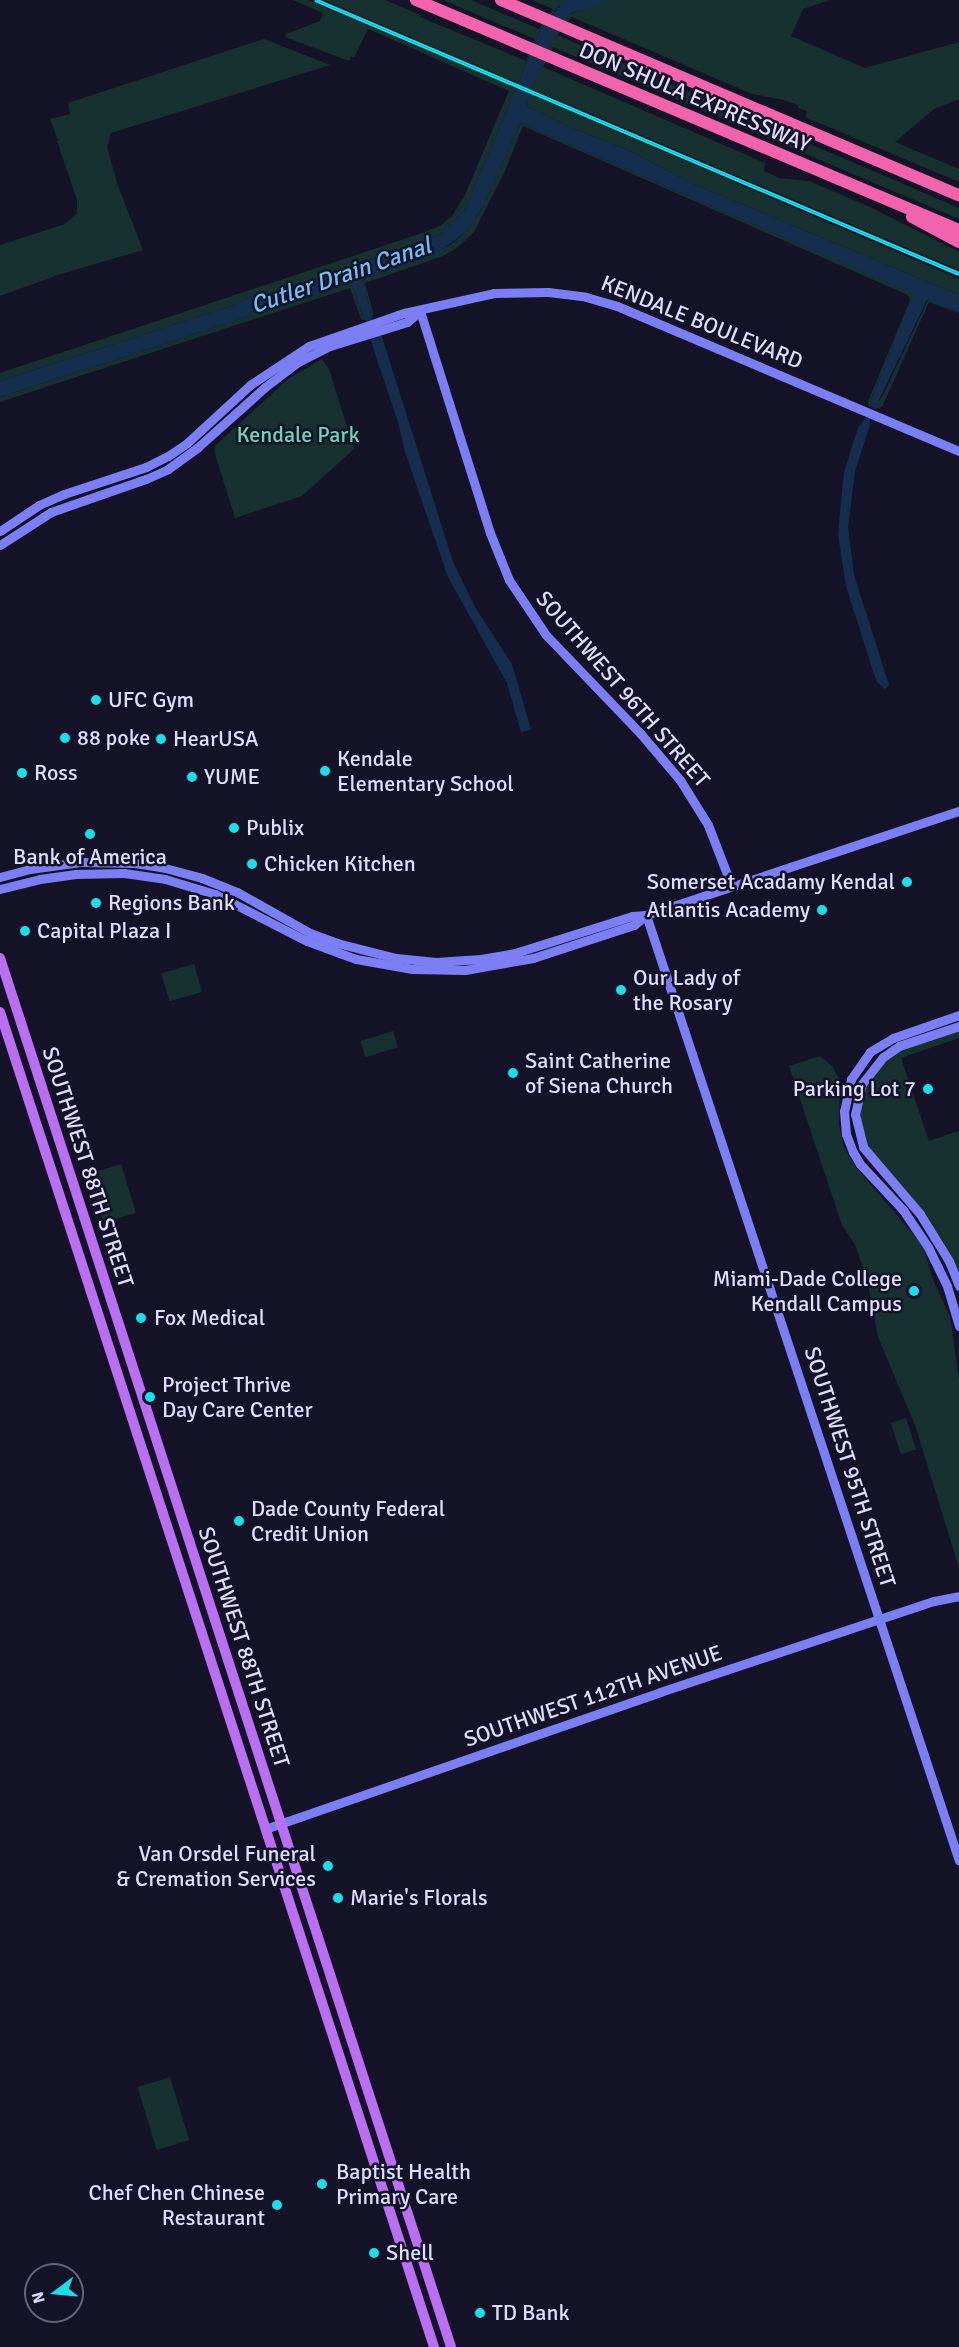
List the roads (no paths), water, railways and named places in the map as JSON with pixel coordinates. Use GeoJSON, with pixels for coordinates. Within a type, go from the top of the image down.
{"type":"FeatureCollection","features":[{"type":"Feature","properties":{"kind":"highway","name":"DON SHULA EXPRESSWAY"},"geometry":{"type":"LineString","coordinates":[[416,0],[959,230]]}},
{"type":"Feature","properties":{"kind":"highway","name":"DON SHULA EXPRESSWAY"},"geometry":{"type":"LineString","coordinates":[[501,0],[959,195]]}},
{"type":"Feature","properties":{"kind":"highway"},"geometry":{"type":"LineString","coordinates":[[880,197],[959,242]]}},
{"type":"Feature","properties":{"kind":"main road","name":"SOUTHWEST 88TH STREET"},"geometry":{"type":"LineString","coordinates":[[0,958],[451,2347]]}},
{"type":"Feature","properties":{"kind":"main road","name":"SOUTHWEST 88TH STREET"},"geometry":{"type":"LineString","coordinates":[[0,1012],[434,2347]]}},
{"type":"Feature","properties":{"kind":"main road"},"geometry":{"type":"LineString","coordinates":[[71,1229],[95,1249]]}},
{"type":"Feature","properties":{"kind":"main road"},"geometry":{"type":"LineString","coordinates":[[76,1246],[85,1250],[100,1265]]}},
{"type":"Feature","properties":{"kind":"street","name":"KENDALE BOULEVARD"},"geometry":{"type":"LineString","coordinates":[[0,531],[47,501],[146,467],[168,456],[187,443],[250,385],[292,354],[328,338],[404,313],[420,312],[503,292],[548,292],[594,299],[679,330],[959,451]]}},
{"type":"Feature","properties":{"kind":"street","name":"KENDALE BOULEVARD"},"geometry":{"type":"LineString","coordinates":[[0,545],[51,512],[168,469],[198,447],[265,387],[298,362],[330,346],[407,322],[420,312]]}},
{"type":"Feature","properties":{"kind":"street","name":"SOUTHWEST 96TH STREET"},"geometry":{"type":"LineString","coordinates":[[420,312],[490,533],[509,580],[546,635],[640,733],[680,780],[708,825],[732,887]]}},
{"type":"Feature","properties":{"kind":"street"},"geometry":{"type":"LineString","coordinates":[[0,878],[58,865],[116,862],[142,864],[194,875],[237,892],[325,939],[369,953],[415,960],[461,961],[498,957],[539,947],[632,915],[646,915],[959,811]]}},
{"type":"Feature","properties":{"kind":"street"},"geometry":{"type":"LineString","coordinates":[[100,873],[116,862]]}},
{"type":"Feature","properties":{"kind":"street"},"geometry":{"type":"LineString","coordinates":[[116,862],[127,874]]}},
{"type":"Feature","properties":{"kind":"street"},"geometry":{"type":"LineString","coordinates":[[127,874],[142,864]]}},
{"type":"Feature","properties":{"kind":"street"},"geometry":{"type":"LineString","coordinates":[[0,889],[40,879],[100,873],[127,874],[182,883],[229,900],[327,949],[356,959],[412,969],[465,970],[512,963],[634,925],[646,915]]}},
{"type":"Feature","properties":{"kind":"street"},"geometry":{"type":"LineString","coordinates":[[182,883],[194,875]]}},
{"type":"Feature","properties":{"kind":"street","name":"SOUTHWEST 95TH STREET"},"geometry":{"type":"LineString","coordinates":[[646,915],[959,1861]]}},
{"type":"Feature","properties":{"kind":"street"},"geometry":{"type":"LineString","coordinates":[[959,1015],[881,1044],[865,1058],[851,1079],[844,1111],[850,1146],[861,1164],[908,1216],[938,1266],[959,1326]]}},
{"type":"Feature","properties":{"kind":"street"},"geometry":{"type":"LineString","coordinates":[[959,1026],[893,1049],[873,1065],[862,1084],[855,1114],[863,1147],[932,1232],[959,1286]]}},
{"type":"Feature","properties":{"kind":"street"},"geometry":{"type":"LineString","coordinates":[[908,1216],[915,1216],[925,1229],[932,1232]]}},
{"type":"Feature","properties":{"kind":"street","name":"SOUTHWEST 112TH AVENUE"},"geometry":{"type":"LineString","coordinates":[[265,1829],[654,1694],[879,1620],[959,1590]]}},
{"type":"Feature","properties":{"kind":"street","name":"SOUTHWEST 112TH AVENUE"},"geometry":{"type":"LineString","coordinates":[[934,1601],[959,1596]]}},
{"type":"Feature","properties":{"kind":"water","name":"Cutler Drain Canal"},"geometry":{"type":"Polygon","coordinates":[[[565,0],[611,0],[571,13],[558,28],[531,89],[526,103],[528,107],[567,126],[630,151],[691,183],[959,295],[959,313],[927,300],[875,408],[870,406],[871,400],[914,294],[520,123],[482,208],[466,232],[434,255],[363,279],[372,319],[367,321],[363,317],[353,287],[348,284],[0,397],[0,381],[226,308],[256,295],[268,295],[314,280],[440,235],[465,210],[541,29],[565,0]]]}},
{"type":"Feature","properties":{"kind":"water"},"geometry":{"type":"Polygon","coordinates":[[[378,335],[382,337],[453,562],[475,607],[512,664],[531,730],[521,732],[507,683],[448,577],[405,452],[398,422],[375,354],[371,340],[378,335]]]}},
{"type":"Feature","properties":{"kind":"water"},"geometry":{"type":"Polygon","coordinates":[[[866,417],[870,418],[870,425],[855,471],[848,527],[854,575],[889,685],[885,689],[877,682],[846,586],[838,534],[844,472],[858,428],[866,417]]]}},
{"type":"Feature","properties":{"kind":"railway"},"geometry":{"type":"LineString","coordinates":[[315,0],[959,274]]}},
{"type":"Feature","properties":{"kind":"place","name":"UFC Gym"},"geometry":{"type":"Point","coordinates":[96,700]}},
{"type":"Feature","properties":{"kind":"place","name":"88 poke"},"geometry":{"type":"Point","coordinates":[65,738]}},
{"type":"Feature","properties":{"kind":"place","name":"HearUSA"},"geometry":{"type":"Point","coordinates":[161,739]}},
{"type":"Feature","properties":{"kind":"place","name":"Kendale Elementary School"},"geometry":{"type":"Point","coordinates":[325,771]}},
{"type":"Feature","properties":{"kind":"place","name":"Ross"},"geometry":{"type":"Point","coordinates":[22,773]}},
{"type":"Feature","properties":{"kind":"place","name":"YUME"},"geometry":{"type":"Point","coordinates":[192,777]}},
{"type":"Feature","properties":{"kind":"place","name":"Publix"},"geometry":{"type":"Point","coordinates":[234,828]}},
{"type":"Feature","properties":{"kind":"place","name":"Bank of America"},"geometry":{"type":"Point","coordinates":[90,834]}},
{"type":"Feature","properties":{"kind":"place","name":"Chicken Kitchen"},"geometry":{"type":"Point","coordinates":[252,864]}},
{"type":"Feature","properties":{"kind":"place","name":"Somerset Acadamy Kendal"},"geometry":{"type":"Point","coordinates":[907,882]}},
{"type":"Feature","properties":{"kind":"place","name":"Regions Bank"},"geometry":{"type":"Point","coordinates":[96,903]}},
{"type":"Feature","properties":{"kind":"place","name":"Atlantis Academy"},"geometry":{"type":"Point","coordinates":[822,910]}},
{"type":"Feature","properties":{"kind":"place","name":"Capital Plaza I"},"geometry":{"type":"Point","coordinates":[25,931]}},
{"type":"Feature","properties":{"kind":"place","name":"Our Lady of the Rosary"},"geometry":{"type":"Point","coordinates":[621,990]}},
{"type":"Feature","properties":{"kind":"place","name":"Saint Catherine of Siena Church"},"geometry":{"type":"Point","coordinates":[513,1073]}},
{"type":"Feature","properties":{"kind":"place","name":"Parking Lot 7"},"geometry":{"type":"Point","coordinates":[928,1089]}},
{"type":"Feature","properties":{"kind":"place","name":"Miami-Dade College Kendall Campus"},"geometry":{"type":"Point","coordinates":[914,1291]}},
{"type":"Feature","properties":{"kind":"place","name":"Fox Medical"},"geometry":{"type":"Point","coordinates":[141,1318]}},
{"type":"Feature","properties":{"kind":"place","name":"Project Thrive Day Care Center"},"geometry":{"type":"Point","coordinates":[150,1397]}},
{"type":"Feature","properties":{"kind":"place","name":"Dade County Federal Credit Union"},"geometry":{"type":"Point","coordinates":[239,1521]}},
{"type":"Feature","properties":{"kind":"place","name":"Van Orsdel Funeral & Cremation Services"},"geometry":{"type":"Point","coordinates":[328,1866]}},
{"type":"Feature","properties":{"kind":"place","name":"Marie's Florals"},"geometry":{"type":"Point","coordinates":[338,1898]}},
{"type":"Feature","properties":{"kind":"place","name":"Baptist Health Primary Care"},"geometry":{"type":"Point","coordinates":[322,2184]}},
{"type":"Feature","properties":{"kind":"place","name":"Chef Chen Chinese Restaurant"},"geometry":{"type":"Point","coordinates":[277,2205]}},
{"type":"Feature","properties":{"kind":"place","name":"Shell"},"geometry":{"type":"Point","coordinates":[374,2253]}},
{"type":"Feature","properties":{"kind":"place","name":"TD Bank"},"geometry":{"type":"Point","coordinates":[480,2313]}},
{"type":"Feature","properties":{"kind":"park label","name":"Kendale Park"},"geometry":{"type":"Point","coordinates":[298,435]}}]}
